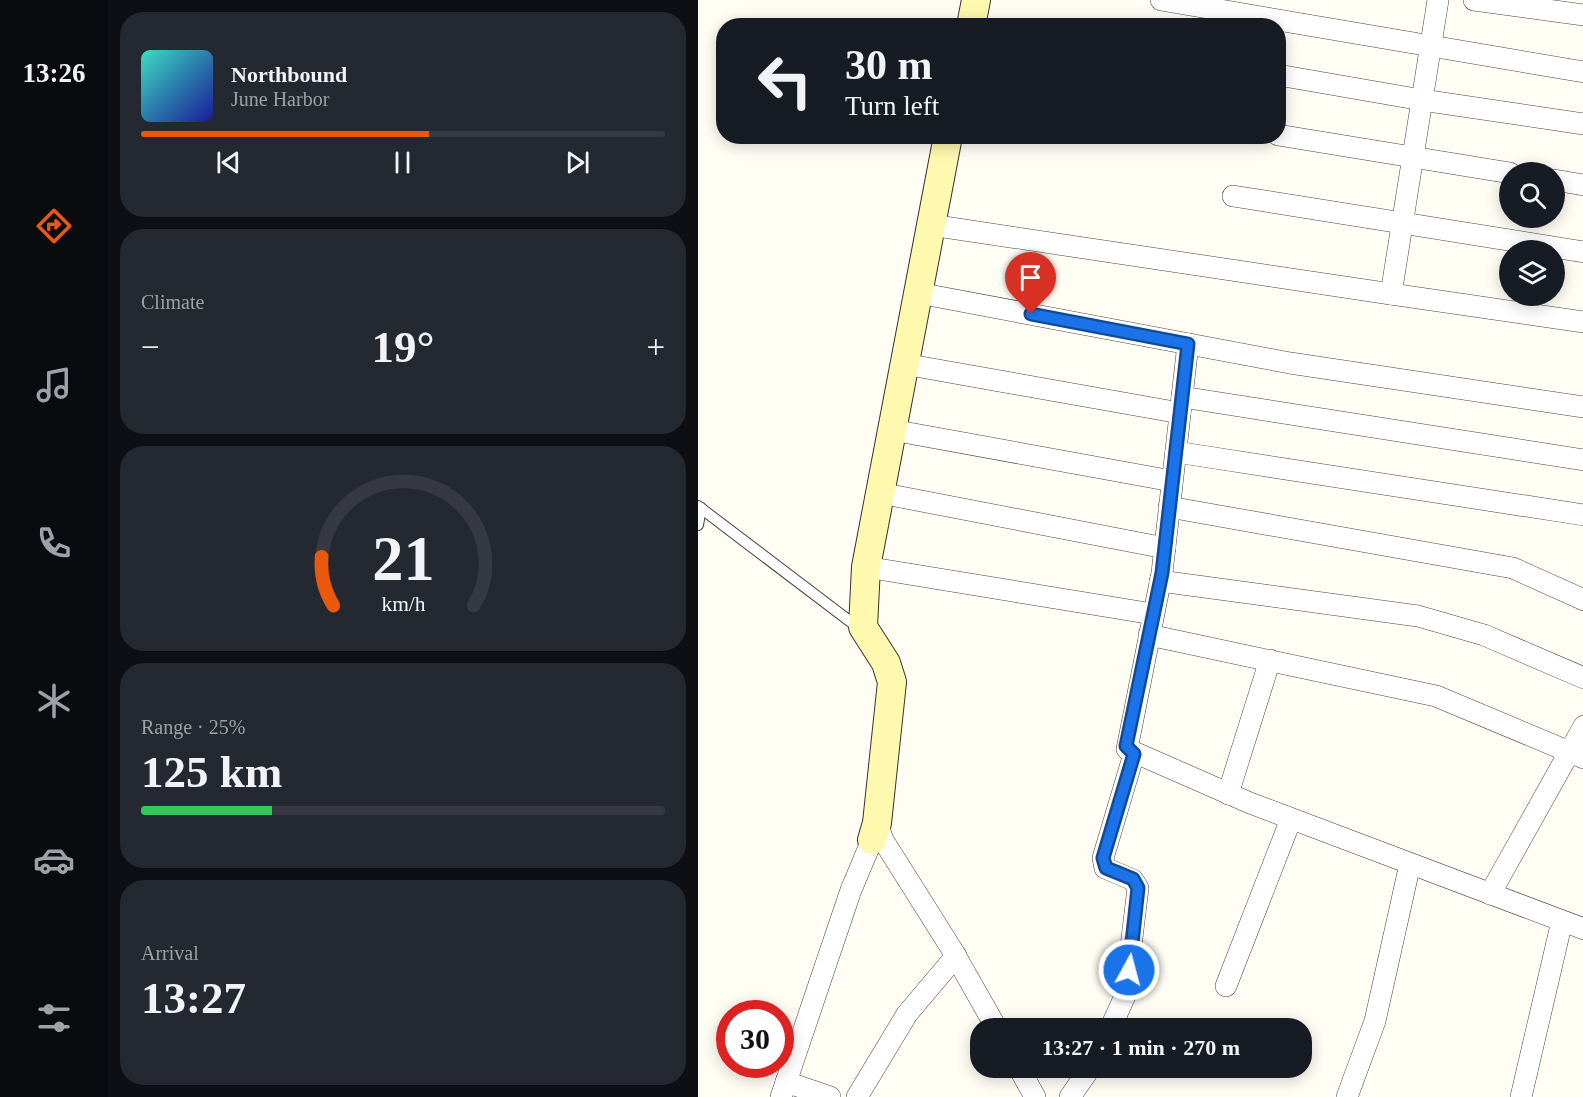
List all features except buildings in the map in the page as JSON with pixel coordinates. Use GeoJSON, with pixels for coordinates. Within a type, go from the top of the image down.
{"type":"FeatureCollection","features":[{"type":"Feature","properties":{"kind":"street"},"geometry":{"type":"LineString","coordinates":[[973,18],[976,0]]}},
{"type":"Feature","properties":{"kind":"street"},"geometry":{"type":"LineString","coordinates":[[1161,0],[1269,18]]}},
{"type":"Feature","properties":{"kind":"street"},"geometry":{"type":"LineString","coordinates":[[1391,294],[1438,0]]}},
{"type":"Feature","properties":{"kind":"street"},"geometry":{"type":"LineString","coordinates":[[1474,0],[1583,15]]}},
{"type":"Feature","properties":{"kind":"street"},"geometry":{"type":"LineString","coordinates":[[1286,21],[1583,72]]}},
{"type":"Feature","properties":{"kind":"street"},"geometry":{"type":"LineString","coordinates":[[1286,76],[1583,124]]}},
{"type":"Feature","properties":{"kind":"street"},"geometry":{"type":"LineString","coordinates":[[1286,136],[1499,171]]}},
{"type":"Feature","properties":{"kind":"street"},"geometry":{"type":"LineString","coordinates":[[830,1097],[783,1090],[851,890],[874,831],[892,682],[886,663],[863,627],[866,567],[946,144]]}},
{"type":"Feature","properties":{"kind":"street"},"geometry":{"type":"LineString","coordinates":[[1565,182],[1583,185]]}},
{"type":"Feature","properties":{"kind":"street"},"geometry":{"type":"LineString","coordinates":[[1233,196],[1583,252]]}},
{"type":"Feature","properties":{"kind":"street"},"geometry":{"type":"LineString","coordinates":[[931,225],[1583,322]]}},
{"type":"Feature","properties":{"kind":"street"},"geometry":{"type":"LineString","coordinates":[[918,293],[1290,363],[1583,407]]}},
{"type":"Feature","properties":{"kind":"street"},"geometry":{"type":"LineString","coordinates":[[1188,344],[1160,581],[1126,746],[1134,754],[1228,794],[1583,929]]}},
{"type":"Feature","properties":{"kind":"street"},"geometry":{"type":"LineString","coordinates":[[904,364],[1181,405],[1583,460]]}},
{"type":"Feature","properties":{"kind":"street"},"geometry":{"type":"LineString","coordinates":[[892,430],[1172,481]]}},
{"type":"Feature","properties":{"kind":"street"},"geometry":{"type":"LineString","coordinates":[[1176,452],[1583,515]]}},
{"type":"Feature","properties":{"kind":"street"},"geometry":{"type":"LineString","coordinates":[[880,493],[1165,548]]}},
{"type":"Feature","properties":{"kind":"street"},"geometry":{"type":"LineString","coordinates":[[1169,507],[1513,568],[1583,600]]}},
{"type":"Feature","properties":{"kind":"street"},"geometry":{"type":"LineString","coordinates":[[866,567],[1153,614]]}},
{"type":"Feature","properties":{"kind":"street"},"geometry":{"type":"LineString","coordinates":[[1160,581],[1418,616],[1484,634],[1583,678]]}},
{"type":"Feature","properties":{"kind":"street"},"geometry":{"type":"LineString","coordinates":[[1149,635],[1436,696],[1577,755]]}},
{"type":"Feature","properties":{"kind":"street"},"geometry":{"type":"LineString","coordinates":[[1228,794],[1270,660]]}},
{"type":"Feature","properties":{"kind":"street"},"geometry":{"type":"LineString","coordinates":[[1490,894],[1577,755],[1583,726]]}},
{"type":"Feature","properties":{"kind":"street"},"geometry":{"type":"LineString","coordinates":[[1115,1018],[1126,991],[1138,888],[1133,879],[1106,868],[1103,858],[1134,754]]}},
{"type":"Feature","properties":{"kind":"street"},"geometry":{"type":"LineString","coordinates":[[1226,986],[1291,819]]}},
{"type":"Feature","properties":{"kind":"street"},"geometry":{"type":"LineString","coordinates":[[874,831],[883,840],[956,956],[991,1018]]}},
{"type":"Feature","properties":{"kind":"street"},"geometry":{"type":"LineString","coordinates":[[1347,1097],[1375,1021],[1410,864]]}},
{"type":"Feature","properties":{"kind":"street"},"geometry":{"type":"LineString","coordinates":[[1521,1097],[1562,921]]}},
{"type":"Feature","properties":{"kind":"street"},"geometry":{"type":"LineString","coordinates":[[857,1097],[907,1014],[956,956]]}},
{"type":"Feature","properties":{"kind":"street"},"geometry":{"type":"LineString","coordinates":[[1025,1078],[1036,1097]]}},
{"type":"Feature","properties":{"kind":"street"},"geometry":{"type":"LineString","coordinates":[[1070,1097],[1083,1078]]}},
{"type":"Feature","properties":{"kind":"lane"},"geometry":{"type":"LineString","coordinates":[[698,525],[700,507]]}},
{"type":"Feature","properties":{"kind":"lane"},"geometry":{"type":"LineString","coordinates":[[700,507],[867,635]]}},
{"type":"Feature","properties":{"kind":"route"},"geometry":{"type":"LineString","coordinates":[[1031,314],[1188,344],[1162,573],[1126,746],[1134,754],[1103,858],[1106,868],[1133,879],[1138,888],[1129,970]]}}]}
